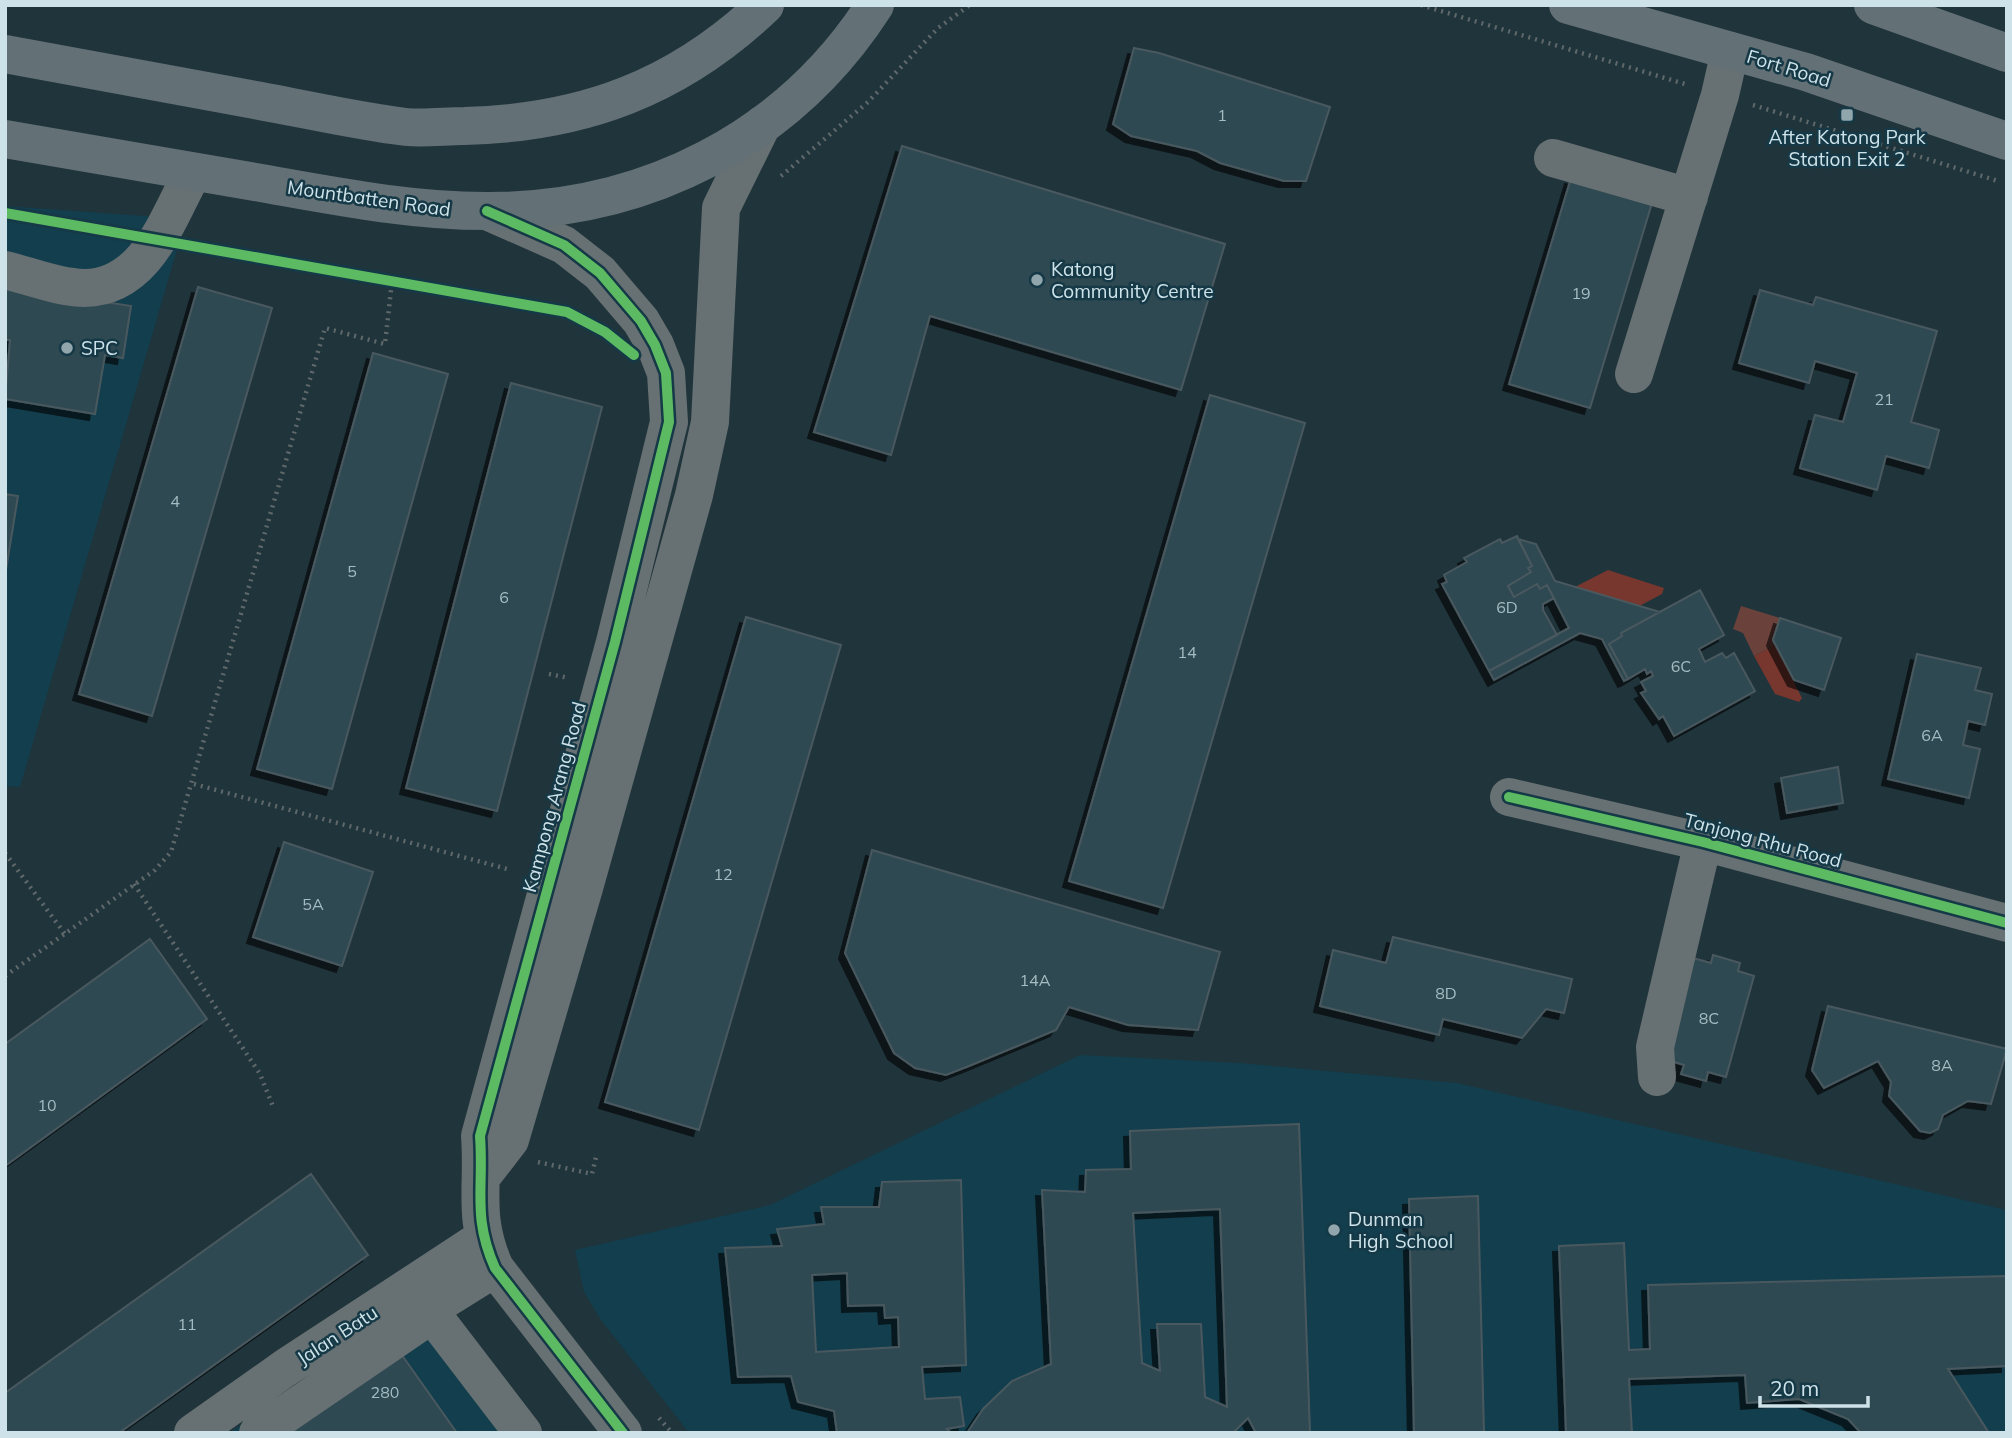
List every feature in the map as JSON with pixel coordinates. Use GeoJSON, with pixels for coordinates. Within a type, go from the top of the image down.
{"type":"FeatureCollection","features":[{"type":"Feature","properties":{"kind":"main road"},"geometry":{"type":"LineString","coordinates":[[5,54],[408,127],[506,125],[555,118],[600,106],[646,87],[692,65],[733,36],[765,5]]}},
{"type":"Feature","properties":{"kind":"main road","name":"Mountbatten Road"},"geometry":{"type":"LineString","coordinates":[[5,139],[390,205],[487,211],[554,209],[634,191],[726,150],[762,125],[824,73],[851,42],[875,5]]}},
{"type":"Feature","properties":{"kind":"main road"},"geometry":{"type":"LineString","coordinates":[[851,42],[902,5]]}},
{"type":"Feature","properties":{"kind":"main road","name":"Fort Road"},"geometry":{"type":"LineString","coordinates":[[1568,5],[1806,72],[2007,141]]}},
{"type":"Feature","properties":{"kind":"main road"},"geometry":{"type":"LineString","coordinates":[[1872,5],[2007,53]]}},
{"type":"Feature","properties":{"kind":"street"},"geometry":{"type":"LineString","coordinates":[[1634,373],[1689,197],[1730,51]]}},
{"type":"Feature","properties":{"kind":"street","name":"Kampong Arang Road"},"geometry":{"type":"LineString","coordinates":[[483,1175],[510,1140],[588,875],[691,507],[710,422],[721,208],[762,125]]}},
{"type":"Feature","properties":{"kind":"street"},"geometry":{"type":"LineString","coordinates":[[1553,158],[1689,197]]}},
{"type":"Feature","properties":{"kind":"street"},"geometry":{"type":"LineString","coordinates":[[5,270],[83,288],[107,286],[129,275],[147,257],[194,172]]}},
{"type":"Feature","properties":{"kind":"street","name":"Kampong Arang Road"},"geometry":{"type":"LineString","coordinates":[[487,211],[564,245],[600,273],[640,321],[655,345],[666,373],[669,422],[618,630],[480,1136],[483,1175],[478,1211],[489,1254]]}},
{"type":"Feature","properties":{"kind":"street","name":"Tanjong Rhu Road"},"geometry":{"type":"LineString","coordinates":[[1509,797],[1703,842],[2007,923]]}},
{"type":"Feature","properties":{"kind":"street"},"geometry":{"type":"LineString","coordinates":[[1657,1077],[1655,1047],[1703,842]]}},
{"type":"Feature","properties":{"kind":"street"},"geometry":{"type":"LineString","coordinates":[[258,1433],[435,1312],[442,1301],[489,1254],[623,1433]]}},
{"type":"Feature","properties":{"kind":"street","name":"Jalan Batu"},"geometry":{"type":"LineString","coordinates":[[193,1433],[285,1368],[489,1254]]}},
{"type":"Feature","properties":{"kind":"street"},"geometry":{"type":"LineString","coordinates":[[435,1312],[438,1322],[523,1433]]}},
{"type":"Feature","properties":{"kind":"path"},"geometry":{"type":"LineString","coordinates":[[779,177],[868,102],[939,28],[970,5]]}},
{"type":"Feature","properties":{"kind":"path"},"geometry":{"type":"LineString","coordinates":[[379,279],[404,283]]}},
{"type":"Feature","properties":{"kind":"path"},"geometry":{"type":"LineString","coordinates":[[5,976],[155,870],[171,852],[194,784],[325,328],[385,344],[392,281]]}},
{"type":"Feature","properties":{"kind":"path"},"geometry":{"type":"LineString","coordinates":[[549,674],[576,680]]}},
{"type":"Feature","properties":{"kind":"path"},"geometry":{"type":"LineString","coordinates":[[194,784],[512,870]]}},
{"type":"Feature","properties":{"kind":"path"},"geometry":{"type":"LineString","coordinates":[[5,853],[65,934]]}},
{"type":"Feature","properties":{"kind":"path"},"geometry":{"type":"LineString","coordinates":[[134,884],[260,1074],[274,1109]]}},
{"type":"Feature","properties":{"kind":"path"},"geometry":{"type":"LineString","coordinates":[[532,1161],[592,1174],[596,1157]]}},
{"type":"Feature","properties":{"kind":"path"},"geometry":{"type":"LineString","coordinates":[[655,1413],[672,1433]]}},
{"type":"Feature","properties":{"kind":"shaded area"},"geometry":{"type":"Polygon","coordinates":[[[5,206],[186,219],[20,787],[5,786],[5,206]]]}},
{"type":"Feature","properties":{"kind":"shaded area"},"geometry":{"type":"Polygon","coordinates":[[[1608,570],[1664,588],[1662,594],[1615,619],[1569,590],[1608,570]]]}},
{"type":"Feature","properties":{"kind":"shaded area"},"geometry":{"type":"Polygon","coordinates":[[[1741,606],[1780,618],[1773,640],[1775,645],[1754,656],[1743,633],[1733,629],[1741,606]]]}},
{"type":"Feature","properties":{"kind":"shaded area"},"geometry":{"type":"Polygon","coordinates":[[[1775,645],[1802,698],[1799,702],[1775,694],[1754,656],[1775,645]]]}},
{"type":"Feature","properties":{"kind":"shaded area","name":"Dunman High School"},"geometry":{"type":"Polygon","coordinates":[[[1080,1055],[1240,1063],[1457,1083],[2007,1210],[2007,1433],[689,1433],[601,1320],[584,1292],[575,1250],[770,1205],[1080,1055]]]}},
{"type":"Feature","properties":{"kind":"shaded area"},"geometry":{"type":"Polygon","coordinates":[[[430,1290],[539,1433],[229,1433],[430,1290]]]}},
{"type":"Feature","properties":{"kind":"building"},"geometry":{"type":"Polygon","coordinates":[[[1134,48],[1159,53],[1330,107],[1306,181],[1284,181],[1220,163],[1197,151],[1131,136],[1113,124],[1134,48]]]}},
{"type":"Feature","properties":{"kind":"building","name":"Katong Community Centre"},"geometry":{"type":"Polygon","coordinates":[[[902,146],[1225,244],[1181,390],[930,316],[891,455],[814,432],[902,146]]]}},
{"type":"Feature","properties":{"kind":"building"},"geometry":{"type":"Polygon","coordinates":[[[1571,178],[1652,203],[1590,408],[1509,384],[1571,178]]]}},
{"type":"Feature","properties":{"kind":"building","name":"SPC"},"geometry":{"type":"Polygon","coordinates":[[[5,286],[131,306],[123,358],[105,355],[95,414],[5,399],[10,340],[5,340],[5,286]]]}},
{"type":"Feature","properties":{"kind":"building"},"geometry":{"type":"Polygon","coordinates":[[[198,287],[272,308],[152,716],[79,694],[198,287]]]}},
{"type":"Feature","properties":{"kind":"building"},"geometry":{"type":"Polygon","coordinates":[[[1760,290],[1813,305],[1816,297],[1937,331],[1911,422],[1939,430],[1929,468],[1886,456],[1877,490],[1800,468],[1815,415],[1843,422],[1857,373],[1815,361],[1809,383],[1739,363],[1760,290]]]}},
{"type":"Feature","properties":{"kind":"building"},"geometry":{"type":"Polygon","coordinates":[[[373,353],[448,374],[332,789],[257,769],[373,353]]]}},
{"type":"Feature","properties":{"kind":"building"},"geometry":{"type":"Polygon","coordinates":[[[511,383],[602,407],[497,811],[406,788],[511,383]]]}},
{"type":"Feature","properties":{"kind":"building"},"geometry":{"type":"Polygon","coordinates":[[[1210,395],[1305,423],[1163,908],[1069,881],[1210,395]]]}},
{"type":"Feature","properties":{"kind":"building"},"geometry":{"type":"Polygon","coordinates":[[[5,494],[18,496],[5,576],[5,494]]]}},
{"type":"Feature","properties":{"kind":"building"},"geometry":{"type":"Polygon","coordinates":[[[1517,536],[1532,566],[1528,568],[1531,572],[1508,586],[1510,590],[1514,597],[1537,584],[1540,589],[1547,585],[1569,628],[1489,671],[1442,584],[1447,582],[1444,575],[1467,562],[1464,558],[1500,539],[1502,543],[1517,536]]]}},
{"type":"Feature","properties":{"kind":"building"},"geometry":{"type":"Polygon","coordinates":[[[1518,539],[1536,544],[1555,581],[1660,612],[1621,633],[1622,636],[1609,644],[1628,679],[1624,681],[1602,639],[1580,633],[1494,680],[1489,671],[1557,635],[1543,610],[1543,604],[1554,598],[1547,585],[1540,589],[1537,584],[1514,597],[1508,586],[1531,572],[1528,568],[1532,566],[1518,539]]]}},
{"type":"Feature","properties":{"kind":"building"},"geometry":{"type":"Polygon","coordinates":[[[1700,590],[1724,635],[1699,649],[1705,662],[1722,653],[1726,658],[1734,653],[1755,691],[1674,736],[1663,716],[1659,719],[1641,693],[1646,691],[1641,682],[1653,676],[1651,671],[1647,674],[1645,669],[1628,679],[1609,644],[1622,636],[1621,633],[1700,590]]]}},
{"type":"Feature","properties":{"kind":"building"},"geometry":{"type":"Polygon","coordinates":[[[746,617],[841,645],[699,1130],[605,1102],[746,617]]]}},
{"type":"Feature","properties":{"kind":"building"},"geometry":{"type":"Polygon","coordinates":[[[1780,618],[1841,638],[1824,690],[1794,680],[1773,640],[1780,618]]]}},
{"type":"Feature","properties":{"kind":"building"},"geometry":{"type":"Polygon","coordinates":[[[1917,654],[1981,668],[1975,690],[1992,694],[1985,725],[1968,721],[1963,745],[1980,749],[1969,798],[1888,779],[1917,654]]]}},
{"type":"Feature","properties":{"kind":"building"},"geometry":{"type":"Polygon","coordinates":[[[1838,767],[1843,803],[1787,813],[1781,778],[1838,767]]]}},
{"type":"Feature","properties":{"kind":"building"},"geometry":{"type":"Polygon","coordinates":[[[284,842],[373,872],[342,966],[253,937],[284,842]]]}},
{"type":"Feature","properties":{"kind":"building"},"geometry":{"type":"Polygon","coordinates":[[[872,850],[1220,952],[1198,1030],[1128,1025],[1069,1007],[1056,1030],[969,1066],[946,1075],[915,1068],[894,1053],[845,953],[872,850]]]}},
{"type":"Feature","properties":{"kind":"building"},"geometry":{"type":"Polygon","coordinates":[[[1393,937],[1572,979],[1564,1013],[1546,1009],[1522,1038],[1443,1019],[1439,1035],[1320,1006],[1333,950],[1386,963],[1393,937]]]}},
{"type":"Feature","properties":{"kind":"building"},"geometry":{"type":"Polygon","coordinates":[[[150,939],[207,1019],[5,1166],[5,1044],[150,939]]]}},
{"type":"Feature","properties":{"kind":"building"},"geometry":{"type":"Polygon","coordinates":[[[1713,955],[1740,963],[1738,971],[1754,976],[1726,1077],[1708,1072],[1706,1081],[1681,1074],[1684,1065],[1664,1059],[1693,958],[1711,963],[1713,955]]]}},
{"type":"Feature","properties":{"kind":"building"},"geometry":{"type":"Polygon","coordinates":[[[1828,1006],[2007,1049],[1991,1104],[1968,1101],[1943,1115],[1938,1129],[1930,1133],[1920,1131],[1889,1096],[1891,1082],[1878,1061],[1824,1088],[1812,1070],[1828,1006]]]}},
{"type":"Feature","properties":{"kind":"building"},"geometry":{"type":"Polygon","coordinates":[[[1299,1124],[1310,1433],[1256,1433],[1248,1418],[1233,1433],[967,1433],[983,1409],[1012,1381],[1051,1364],[1042,1190],[1085,1192],[1086,1170],[1131,1169],[1130,1131],[1299,1124]],[[1220,1209],[1133,1213],[1142,1363],[1160,1371],[1157,1324],[1201,1324],[1205,1397],[1227,1407],[1220,1209]]]}},
{"type":"Feature","properties":{"kind":"building"},"geometry":{"type":"Polygon","coordinates":[[[311,1174],[368,1255],[119,1433],[5,1433],[5,1393],[311,1174]]]}},
{"type":"Feature","properties":{"kind":"building"},"geometry":{"type":"Polygon","coordinates":[[[961,1180],[966,1365],[922,1367],[925,1399],[960,1397],[964,1426],[947,1429],[951,1433],[837,1433],[834,1411],[798,1402],[791,1376],[738,1377],[725,1248],[782,1246],[777,1229],[824,1224],[821,1207],[879,1207],[882,1182],[961,1180]],[[847,1273],[812,1275],[816,1352],[899,1347],[898,1317],[885,1318],[884,1305],[848,1306],[847,1273]]]}},
{"type":"Feature","properties":{"kind":"building"},"geometry":{"type":"Polygon","coordinates":[[[1478,1196],[1484,1433],[1414,1433],[1409,1199],[1478,1196]]]}},
{"type":"Feature","properties":{"kind":"building"},"geometry":{"type":"Polygon","coordinates":[[[1624,1243],[1629,1350],[1650,1349],[1648,1285],[2007,1276],[2007,1366],[1948,1369],[1989,1433],[1861,1433],[1848,1419],[1799,1399],[1747,1403],[1745,1375],[1629,1379],[1632,1433],[1566,1433],[1559,1246],[1624,1243]]]}},
{"type":"Feature","properties":{"kind":"building"},"geometry":{"type":"Polygon","coordinates":[[[399,1351],[457,1433],[286,1433],[399,1351]]]}},
{"type":"Feature","properties":{"kind":"cycle path"},"geometry":{"type":"LineString","coordinates":[[487,211],[564,245],[600,273],[641,321],[655,345],[666,373],[669,422],[615,642],[480,1136],[481,1217],[495,1268],[623,1433]]}},
{"type":"Feature","properties":{"kind":"cycle path"},"geometry":{"type":"LineString","coordinates":[[5,213],[567,312],[605,332],[634,355]]}},
{"type":"Feature","properties":{"kind":"cycle path"},"geometry":{"type":"LineString","coordinates":[[1509,797],[1703,842],[2007,923]]}},
{"type":"Feature","properties":{"kind":"place","name":"After Katong Park Station Exit 2"},"geometry":{"type":"Point","coordinates":[1847,115]}},
{"type":"Feature","properties":{"kind":"place","name":"Katong Community Centre"},"geometry":{"type":"Point","coordinates":[1037,280]}},
{"type":"Feature","properties":{"kind":"place","name":"SPC"},"geometry":{"type":"Point","coordinates":[67,348]}},
{"type":"Feature","properties":{"kind":"place","name":"Dunman High School"},"geometry":{"type":"Point","coordinates":[1334,1230]}}]}
